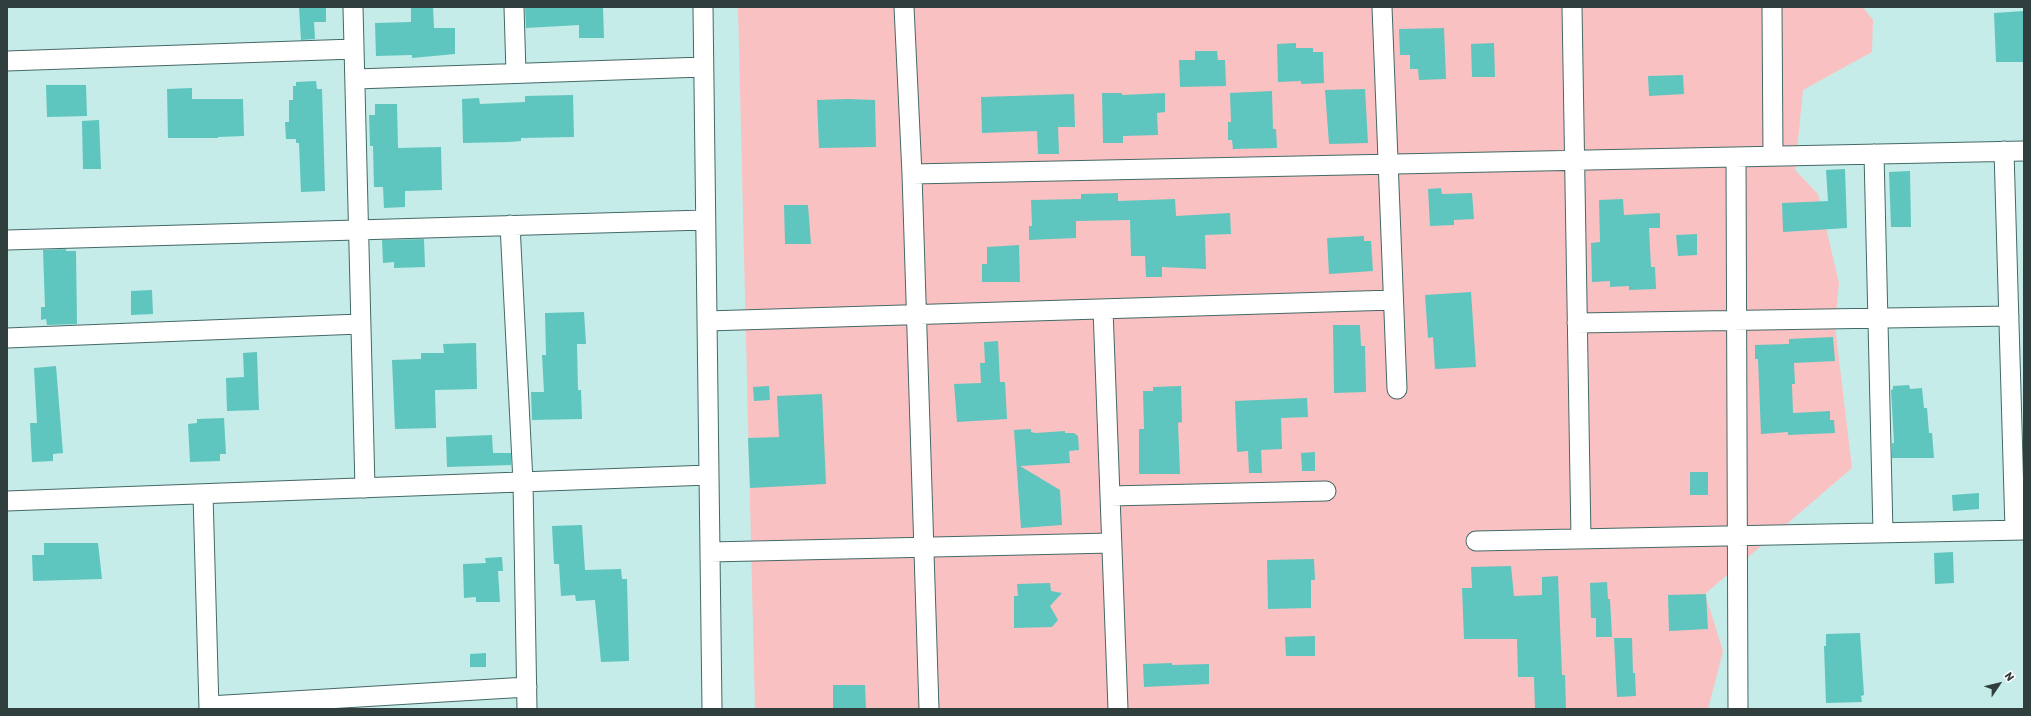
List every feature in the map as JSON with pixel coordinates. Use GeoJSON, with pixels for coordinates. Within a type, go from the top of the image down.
{"type":"FeatureCollection","features":[{"type":"Feature","properties":{"kind":"street"},"geometry":{"type":"LineString","coordinates":[[353,7],[356,79],[357,230],[365,488]]}},
{"type":"Feature","properties":{"kind":"street"},"geometry":{"type":"LineString","coordinates":[[514,7],[516,73]]}},
{"type":"Feature","properties":{"kind":"street"},"geometry":{"type":"LineString","coordinates":[[703,7],[712,709]]}},
{"type":"Feature","properties":{"kind":"street"},"geometry":{"type":"LineString","coordinates":[[904,7],[912,174],[929,709]]}},
{"type":"Feature","properties":{"kind":"street"},"geometry":{"type":"LineString","coordinates":[[1382,7],[1397,389]]}},
{"type":"Feature","properties":{"kind":"street"},"geometry":{"type":"LineString","coordinates":[[1572,7],[1581,539]]}},
{"type":"Feature","properties":{"kind":"street"},"geometry":{"type":"LineString","coordinates":[[1772,7],[1773,156]]}},
{"type":"Feature","properties":{"kind":"street"},"geometry":{"type":"LineString","coordinates":[[7,61],[354,50]]}},
{"type":"Feature","properties":{"kind":"street"},"geometry":{"type":"LineString","coordinates":[[356,79],[704,67]]}},
{"type":"Feature","properties":{"kind":"street"},"geometry":{"type":"LineString","coordinates":[[1476,541],[2019,530],[2009,316],[2004,151]]}},
{"type":"Feature","properties":{"kind":"street"},"geometry":{"type":"LineString","coordinates":[[912,174],[2024,151]]}},
{"type":"Feature","properties":{"kind":"street"},"geometry":{"type":"LineString","coordinates":[[1874,154],[1883,533]]}},
{"type":"Feature","properties":{"kind":"street"},"geometry":{"type":"LineString","coordinates":[[1736,157],[1738,709]]}},
{"type":"Feature","properties":{"kind":"street"},"geometry":{"type":"LineString","coordinates":[[7,240],[705,220]]}},
{"type":"Feature","properties":{"kind":"street"},"geometry":{"type":"LineString","coordinates":[[510,225],[522,482],[527,709]]}},
{"type":"Feature","properties":{"kind":"street"},"geometry":{"type":"LineString","coordinates":[[707,321],[1393,300]]}},
{"type":"Feature","properties":{"kind":"street"},"geometry":{"type":"LineString","coordinates":[[1103,309],[1118,709]]}},
{"type":"Feature","properties":{"kind":"street"},"geometry":{"type":"LineString","coordinates":[[1577,323],[2009,316]]}},
{"type":"Feature","properties":{"kind":"street"},"geometry":{"type":"LineString","coordinates":[[7,338],[360,324]]}},
{"type":"Feature","properties":{"kind":"street"},"geometry":{"type":"LineString","coordinates":[[7,501],[709,475]]}},
{"type":"Feature","properties":{"kind":"street"},"geometry":{"type":"LineString","coordinates":[[1110,496],[1326,491]]}},
{"type":"Feature","properties":{"kind":"street"},"geometry":{"type":"LineString","coordinates":[[203,494],[209,707],[527,687]]}},
{"type":"Feature","properties":{"kind":"street"},"geometry":{"type":"LineString","coordinates":[[710,552],[1112,544]]}},
{"type":"Feature","properties":{"kind":"shaded area"},"geometry":{"type":"Polygon","coordinates":[[[738,7],[1863,7],[1873,20],[1872,52],[1803,90],[1795,170],[1818,194],[1839,283],[1835,326],[1852,468],[1705,594],[1723,651],[1708,709],[755,709],[738,7]]]}},
{"type":"Feature","properties":{"kind":"building"},"geometry":{"type":"Polygon","coordinates":[[[299,7],[326,7],[326,22],[314,22],[315,39],[301,40],[299,7]]]}},
{"type":"Feature","properties":{"kind":"building"},"geometry":{"type":"Polygon","coordinates":[[[411,7],[433,7],[434,28],[455,28],[455,54],[412,58],[412,55],[376,56],[375,23],[411,22],[411,7]]]}},
{"type":"Feature","properties":{"kind":"building"},"geometry":{"type":"Polygon","coordinates":[[[525,7],[603,7],[604,38],[579,38],[579,25],[526,28],[525,7]]]}},
{"type":"Feature","properties":{"kind":"building"},"geometry":{"type":"Polygon","coordinates":[[[2024,11],[2024,62],[1996,62],[1994,13],[2024,11]]]}},
{"type":"Feature","properties":{"kind":"building"},"geometry":{"type":"Polygon","coordinates":[[[1444,28],[1446,79],[1419,80],[1418,69],[1410,69],[1410,55],[1400,55],[1399,29],[1444,28]]]}},
{"type":"Feature","properties":{"kind":"building"},"geometry":{"type":"Polygon","coordinates":[[[1296,43],[1296,48],[1313,48],[1313,52],[1323,52],[1324,83],[1301,84],[1301,81],[1278,82],[1277,44],[1296,43]]]}},
{"type":"Feature","properties":{"kind":"building"},"geometry":{"type":"Polygon","coordinates":[[[1494,43],[1495,77],[1472,77],[1471,44],[1494,43]]]}},
{"type":"Feature","properties":{"kind":"building"},"geometry":{"type":"Polygon","coordinates":[[[1195,51],[1217,51],[1218,60],[1225,60],[1226,86],[1180,87],[1179,60],[1195,60],[1195,51]]]}},
{"type":"Feature","properties":{"kind":"building"},"geometry":{"type":"Polygon","coordinates":[[[1683,75],[1684,94],[1649,96],[1648,76],[1683,75]]]}},
{"type":"Feature","properties":{"kind":"building"},"geometry":{"type":"Polygon","coordinates":[[[316,81],[317,89],[322,89],[325,191],[301,192],[299,143],[296,143],[296,139],[286,139],[285,122],[289,122],[289,100],[293,100],[293,86],[296,86],[296,82],[316,81]]]}},
{"type":"Feature","properties":{"kind":"building"},"geometry":{"type":"Polygon","coordinates":[[[46,85],[86,85],[87,116],[47,117],[46,85]]]}},
{"type":"Feature","properties":{"kind":"building"},"geometry":{"type":"Polygon","coordinates":[[[192,88],[192,99],[243,99],[244,136],[218,138],[168,138],[167,89],[192,88]]]}},
{"type":"Feature","properties":{"kind":"building"},"geometry":{"type":"Polygon","coordinates":[[[1365,89],[1368,143],[1329,144],[1325,90],[1365,89]]]}},
{"type":"Feature","properties":{"kind":"building"},"geometry":{"type":"Polygon","coordinates":[[[1272,91],[1273,129],[1276,129],[1277,148],[1233,149],[1232,140],[1228,140],[1228,122],[1231,122],[1230,93],[1272,91]]]}},
{"type":"Feature","properties":{"kind":"building"},"geometry":{"type":"Polygon","coordinates":[[[1102,93],[1122,93],[1122,95],[1165,93],[1165,112],[1157,113],[1158,135],[1123,136],[1123,143],[1103,143],[1102,93]]]}},
{"type":"Feature","properties":{"kind":"building"},"geometry":{"type":"Polygon","coordinates":[[[1074,94],[1075,127],[1058,127],[1059,154],[1038,154],[1037,131],[982,133],[981,97],[1074,94]]]}},
{"type":"Feature","properties":{"kind":"building"},"geometry":{"type":"Polygon","coordinates":[[[573,95],[574,137],[521,138],[521,141],[463,143],[462,99],[479,98],[480,104],[525,102],[525,96],[573,95]]]}},
{"type":"Feature","properties":{"kind":"building"},"geometry":{"type":"Polygon","coordinates":[[[817,100],[875,100],[876,147],[819,148],[817,100]]]}},
{"type":"Feature","properties":{"kind":"building"},"geometry":{"type":"Polygon","coordinates":[[[375,104],[397,104],[398,148],[441,147],[442,190],[405,191],[405,207],[384,208],[383,187],[374,187],[373,146],[370,146],[369,115],[375,115],[375,104]]]}},
{"type":"Feature","properties":{"kind":"building"},"geometry":{"type":"Polygon","coordinates":[[[99,120],[101,169],[83,169],[82,121],[99,120]]]}},
{"type":"Feature","properties":{"kind":"building"},"geometry":{"type":"Polygon","coordinates":[[[1845,169],[1847,228],[1783,232],[1782,203],[1828,201],[1826,170],[1845,169]]]}},
{"type":"Feature","properties":{"kind":"building"},"geometry":{"type":"Polygon","coordinates":[[[1910,171],[1911,227],[1891,227],[1889,172],[1910,171]]]}},
{"type":"Feature","properties":{"kind":"building"},"geometry":{"type":"Polygon","coordinates":[[[1441,188],[1442,194],[1472,193],[1474,219],[1454,220],[1454,225],[1430,226],[1428,189],[1441,188]]]}},
{"type":"Feature","properties":{"kind":"building"},"geometry":{"type":"Polygon","coordinates":[[[1118,193],[1118,201],[1175,199],[1176,216],[1230,213],[1231,234],[1205,235],[1206,269],[1162,267],[1162,277],[1146,277],[1145,256],[1131,256],[1130,220],[1076,221],[1076,238],[1029,240],[1029,226],[1032,226],[1031,200],[1081,199],[1081,194],[1118,193]]]}},
{"type":"Feature","properties":{"kind":"building"},"geometry":{"type":"Polygon","coordinates":[[[1623,199],[1624,215],[1660,213],[1660,228],[1649,228],[1651,267],[1655,267],[1656,289],[1629,290],[1629,286],[1610,287],[1610,281],[1592,282],[1591,243],[1600,242],[1599,200],[1623,199]]]}},
{"type":"Feature","properties":{"kind":"building"},"geometry":{"type":"Polygon","coordinates":[[[784,205],[808,205],[811,244],[785,244],[784,205]]]}},
{"type":"Feature","properties":{"kind":"building"},"geometry":{"type":"Polygon","coordinates":[[[1697,234],[1697,255],[1678,256],[1676,235],[1697,234]]]}},
{"type":"Feature","properties":{"kind":"building"},"geometry":{"type":"Polygon","coordinates":[[[1364,236],[1364,241],[1371,241],[1373,271],[1329,274],[1327,238],[1364,236]]]}},
{"type":"Feature","properties":{"kind":"building"},"geometry":{"type":"Polygon","coordinates":[[[424,239],[425,267],[394,268],[394,262],[383,263],[382,240],[424,239]]]}},
{"type":"Feature","properties":{"kind":"building"},"geometry":{"type":"Polygon","coordinates":[[[1019,245],[1020,282],[982,282],[982,264],[987,264],[987,247],[1019,245]]]}},
{"type":"Feature","properties":{"kind":"building"},"geometry":{"type":"Polygon","coordinates":[[[66,249],[66,251],[76,251],[77,324],[47,325],[46,319],[41,320],[41,307],[45,307],[43,250],[66,249]]]}},
{"type":"Feature","properties":{"kind":"building"},"geometry":{"type":"Polygon","coordinates":[[[152,290],[153,314],[131,315],[131,291],[152,290]]]}},
{"type":"Feature","properties":{"kind":"building"},"geometry":{"type":"Polygon","coordinates":[[[1471,292],[1476,367],[1435,369],[1433,337],[1428,338],[1425,295],[1471,292]]]}},
{"type":"Feature","properties":{"kind":"building"},"geometry":{"type":"Polygon","coordinates":[[[584,312],[586,344],[577,344],[578,390],[581,390],[582,419],[532,420],[531,392],[544,392],[542,355],[546,355],[545,313],[584,312]]]}},
{"type":"Feature","properties":{"kind":"building"},"geometry":{"type":"Polygon","coordinates":[[[1333,325],[1360,325],[1361,346],[1365,346],[1366,392],[1334,393],[1333,325]]]}},
{"type":"Feature","properties":{"kind":"building"},"geometry":{"type":"Polygon","coordinates":[[[1833,337],[1835,361],[1794,363],[1795,384],[1792,384],[1793,413],[1830,411],[1830,420],[1834,420],[1835,433],[1788,435],[1788,432],[1761,434],[1758,359],[1755,359],[1755,345],[1789,344],[1789,339],[1833,337]]]}},
{"type":"Feature","properties":{"kind":"building"},"geometry":{"type":"Polygon","coordinates":[[[998,341],[1000,382],[1005,382],[1007,419],[957,422],[954,384],[981,383],[980,363],[985,363],[984,342],[998,341]]]}},
{"type":"Feature","properties":{"kind":"building"},"geometry":{"type":"Polygon","coordinates":[[[476,343],[477,389],[435,390],[436,428],[395,429],[392,360],[421,359],[421,353],[444,353],[443,344],[476,343]]]}},
{"type":"Feature","properties":{"kind":"building"},"geometry":{"type":"Polygon","coordinates":[[[257,352],[259,410],[227,411],[226,378],[244,377],[243,353],[257,352]]]}},
{"type":"Feature","properties":{"kind":"building"},"geometry":{"type":"Polygon","coordinates":[[[56,366],[63,453],[53,454],[53,461],[32,462],[30,423],[37,423],[34,368],[56,366]]]}},
{"type":"Feature","properties":{"kind":"building"},"geometry":{"type":"Polygon","coordinates":[[[1909,385],[1910,389],[1922,388],[1924,408],[1927,408],[1929,433],[1932,433],[1934,458],[1892,458],[1892,443],[1894,443],[1891,390],[1893,389],[1893,386],[1909,385]]]}},
{"type":"Feature","properties":{"kind":"building"},"geometry":{"type":"Polygon","coordinates":[[[769,386],[770,400],[754,401],[753,387],[769,386]]]}},
{"type":"Feature","properties":{"kind":"building"},"geometry":{"type":"Polygon","coordinates":[[[1181,386],[1182,422],[1178,423],[1180,474],[1139,474],[1139,429],[1144,429],[1143,391],[1153,391],[1153,387],[1181,386]]]}},
{"type":"Feature","properties":{"kind":"building"},"geometry":{"type":"Polygon","coordinates":[[[822,394],[826,484],[750,488],[748,438],[779,437],[777,396],[822,394]]]}},
{"type":"Feature","properties":{"kind":"building"},"geometry":{"type":"Polygon","coordinates":[[[1307,398],[1308,417],[1281,418],[1282,449],[1261,450],[1262,473],[1249,473],[1248,451],[1237,452],[1235,401],[1307,398]]]}},
{"type":"Feature","properties":{"kind":"building"},"geometry":{"type":"Polygon","coordinates":[[[224,418],[226,454],[220,454],[220,461],[190,462],[188,424],[197,423],[197,419],[224,418]]]}},
{"type":"Feature","properties":{"kind":"building"},"geometry":{"type":"Polygon","coordinates":[[[1031,429],[1031,432],[1035,433],[1065,431],[1065,433],[1074,433],[1078,436],[1079,450],[1069,451],[1070,463],[1020,466],[1060,490],[1062,525],[1021,528],[1014,430],[1031,429]]]}},
{"type":"Feature","properties":{"kind":"building"},"geometry":{"type":"Polygon","coordinates":[[[492,435],[493,453],[511,453],[511,465],[447,467],[446,437],[492,435]]]}},
{"type":"Feature","properties":{"kind":"building"},"geometry":{"type":"Polygon","coordinates":[[[1315,452],[1315,471],[1302,471],[1301,453],[1315,452]]]}},
{"type":"Feature","properties":{"kind":"building"},"geometry":{"type":"Polygon","coordinates":[[[1690,472],[1708,472],[1708,495],[1690,495],[1690,472]]]}},
{"type":"Feature","properties":{"kind":"building"},"geometry":{"type":"Polygon","coordinates":[[[1979,493],[1979,509],[1953,511],[1952,495],[1979,493]]]}},
{"type":"Feature","properties":{"kind":"building"},"geometry":{"type":"Polygon","coordinates":[[[582,525],[585,570],[621,569],[622,579],[627,579],[629,661],[601,662],[595,600],[576,601],[575,595],[561,596],[559,564],[554,564],[552,526],[582,525]]]}},
{"type":"Feature","properties":{"kind":"building"},"geometry":{"type":"Polygon","coordinates":[[[44,543],[98,543],[102,579],[33,581],[32,555],[44,555],[44,543]]]}},
{"type":"Feature","properties":{"kind":"building"},"geometry":{"type":"Polygon","coordinates":[[[1953,552],[1954,583],[1935,584],[1934,553],[1953,552]]]}},
{"type":"Feature","properties":{"kind":"building"},"geometry":{"type":"Polygon","coordinates":[[[502,557],[503,571],[498,571],[500,602],[476,602],[476,597],[464,598],[463,564],[486,563],[485,558],[502,557]]]}},
{"type":"Feature","properties":{"kind":"building"},"geometry":{"type":"Polygon","coordinates":[[[1314,559],[1315,580],[1311,580],[1311,608],[1268,609],[1267,560],[1314,559]]]}},
{"type":"Feature","properties":{"kind":"building"},"geometry":{"type":"Polygon","coordinates":[[[1511,566],[1514,596],[1542,595],[1542,577],[1558,576],[1562,675],[1565,675],[1566,709],[1535,709],[1534,677],[1518,677],[1517,639],[1464,639],[1462,588],[1472,588],[1471,567],[1511,566]]]}},
{"type":"Feature","properties":{"kind":"building"},"geometry":{"type":"Polygon","coordinates":[[[1607,582],[1608,599],[1610,599],[1612,637],[1596,637],[1596,618],[1591,618],[1590,583],[1607,582]]]}},
{"type":"Feature","properties":{"kind":"building"},"geometry":{"type":"Polygon","coordinates":[[[1050,583],[1051,591],[1062,593],[1050,606],[1058,620],[1052,627],[1014,628],[1014,596],[1018,596],[1017,584],[1050,583]]]}},
{"type":"Feature","properties":{"kind":"building"},"geometry":{"type":"Polygon","coordinates":[[[1706,594],[1708,629],[1669,631],[1668,595],[1706,594]]]}},
{"type":"Feature","properties":{"kind":"building"},"geometry":{"type":"Polygon","coordinates":[[[1860,633],[1864,695],[1861,696],[1862,702],[1826,703],[1824,646],[1826,646],[1826,634],[1860,633]]]}},
{"type":"Feature","properties":{"kind":"building"},"geometry":{"type":"Polygon","coordinates":[[[1315,636],[1315,656],[1286,656],[1285,637],[1315,636]]]}},
{"type":"Feature","properties":{"kind":"building"},"geometry":{"type":"Polygon","coordinates":[[[1614,638],[1632,638],[1633,673],[1635,673],[1636,696],[1617,697],[1614,638]]]}},
{"type":"Feature","properties":{"kind":"building"},"geometry":{"type":"Polygon","coordinates":[[[486,653],[486,667],[470,667],[470,654],[486,653]]]}},
{"type":"Feature","properties":{"kind":"building"},"geometry":{"type":"Polygon","coordinates":[[[1172,663],[1172,665],[1209,664],[1209,684],[1144,687],[1143,664],[1172,663]]]}},
{"type":"Feature","properties":{"kind":"building"},"geometry":{"type":"Polygon","coordinates":[[[833,685],[865,685],[866,709],[833,709],[833,685]]]}}]}
